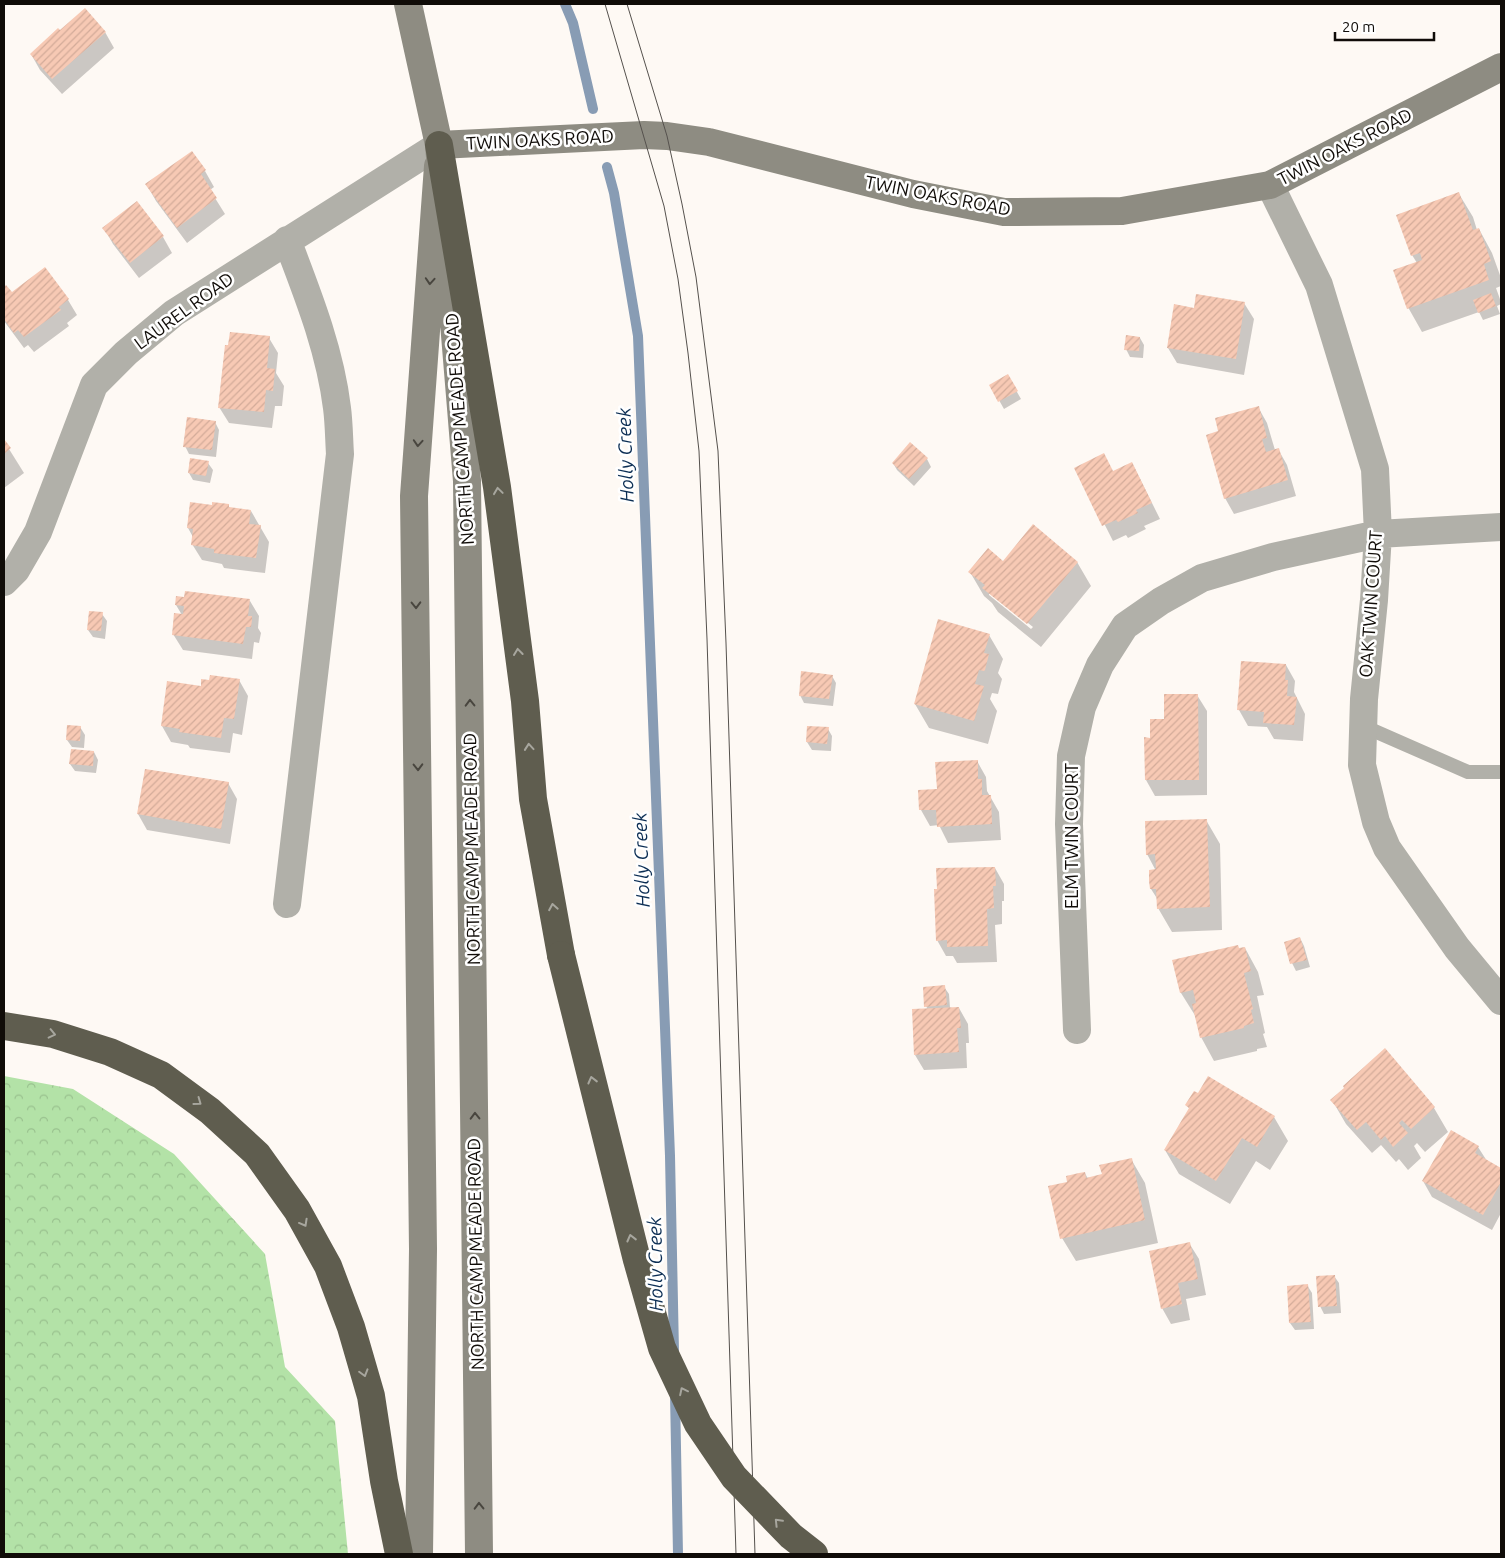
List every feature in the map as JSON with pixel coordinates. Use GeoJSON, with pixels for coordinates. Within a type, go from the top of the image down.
{"type":"FeatureCollection","features":[{"type":"Feature","properties":{"kind":"highway"},"geometry":{"type":"LineString","coordinates":[[439,145],[497,487],[525,701],[534,799],[561,955],[637,1260],[662,1348],[698,1424],[734,1477],[791,1536],[814,1554]]}},
{"type":"Feature","properties":{"kind":"highway"},"geometry":{"type":"LineString","coordinates":[[4,1026],[53,1034],[110,1052],[161,1075],[210,1111],[257,1154],[297,1210],[328,1266],[351,1327],[371,1396],[384,1481],[399,1554]]}},
{"type":"Feature","properties":{"kind":"main road","name":"NORTH CAMP MEADE ROAD"},"geometry":{"type":"LineString","coordinates":[[408,4],[439,145],[467,481],[479,1554]]}},
{"type":"Feature","properties":{"kind":"main road","name":"TWIN OAKS ROAD"},"geometry":{"type":"LineString","coordinates":[[439,145],[666,136],[710,142],[913,194],[1004,212],[1122,212],[1270,185],[1501,67]]}},
{"type":"Feature","properties":{"kind":"main road","name":"NORTH CAMP MEADE ROAD"},"geometry":{"type":"LineString","coordinates":[[419,1554],[423,1249],[414,496],[439,145]]}},
{"type":"Feature","properties":{"kind":"street","name":"LAUREL ROAD"},"geometry":{"type":"LineString","coordinates":[[4,582],[16,570],[38,532],[94,385],[126,353],[174,313],[439,145]]}},
{"type":"Feature","properties":{"kind":"street","name":"OAK TWIN COURT"},"geometry":{"type":"LineString","coordinates":[[1270,185],[1319,285],[1374,469],[1378,534],[1374,600],[1364,699],[1362,765],[1376,822],[1388,848],[1457,948],[1501,1001]]}},
{"type":"Feature","properties":{"kind":"street"},"geometry":{"type":"LineString","coordinates":[[287,240],[314,310],[329,368],[338,409],[340,454],[287,904]]}},
{"type":"Feature","properties":{"kind":"street","name":"ELM TWIN COURT"},"geometry":{"type":"LineString","coordinates":[[1077,1030],[1068,824],[1071,756],[1082,707],[1100,665],[1125,626],[1161,601],[1202,578],[1274,557],[1378,534],[1501,527]]}},
{"type":"Feature","properties":{"kind":"lane"},"geometry":{"type":"LineString","coordinates":[[1363,726],[1468,772],[1501,772]]}},
{"type":"Feature","properties":{"kind":"green space"},"geometry":{"type":"Polygon","coordinates":[[[4,1076],[73,1089],[174,1154],[265,1254],[285,1367],[335,1421],[348,1554],[4,1554],[4,1076]]]}},
{"type":"Feature","properties":{"kind":"building"},"geometry":{"type":"Polygon","coordinates":[[[85,8],[106,32],[52,79],[30,54],[58,28],[60,30],[85,8]]]}},
{"type":"Feature","properties":{"kind":"building"},"geometry":{"type":"Polygon","coordinates":[[[192,151],[206,170],[201,174],[217,198],[177,228],[145,184],[192,151]]]}},
{"type":"Feature","properties":{"kind":"building"},"geometry":{"type":"Polygon","coordinates":[[[1459,192],[1473,230],[1479,228],[1491,261],[1484,264],[1489,280],[1407,309],[1393,270],[1422,260],[1420,253],[1411,256],[1396,215],[1459,192]]]}},
{"type":"Feature","properties":{"kind":"building"},"geometry":{"type":"Polygon","coordinates":[[[137,201],[164,236],[130,263],[102,228],[137,201]]]}},
{"type":"Feature","properties":{"kind":"building"},"geometry":{"type":"Polygon","coordinates":[[[45,267],[69,299],[59,307],[61,310],[24,337],[18,330],[14,333],[4,319],[4,287],[6,285],[12,292],[45,267]]]}},
{"type":"Feature","properties":{"kind":"building"},"geometry":{"type":"Polygon","coordinates":[[[1491,293],[1496,306],[1478,313],[1473,300],[1491,293]]]}},
{"type":"Feature","properties":{"kind":"building"},"geometry":{"type":"Polygon","coordinates":[[[1196,294],[1245,302],[1236,359],[1167,348],[1174,304],[1194,308],[1196,294]]]}},
{"type":"Feature","properties":{"kind":"building"},"geometry":{"type":"Polygon","coordinates":[[[230,332],[270,336],[267,368],[275,369],[273,391],[266,390],[264,412],[218,408],[225,345],[228,345],[230,332]]]}},
{"type":"Feature","properties":{"kind":"building"},"geometry":{"type":"Polygon","coordinates":[[[1126,335],[1140,337],[1139,351],[1124,350],[1126,335]]]}},
{"type":"Feature","properties":{"kind":"building"},"geometry":{"type":"Polygon","coordinates":[[[1008,374],[1018,391],[998,402],[989,385],[1008,374]]]}},
{"type":"Feature","properties":{"kind":"building"},"geometry":{"type":"Polygon","coordinates":[[[1259,406],[1267,438],[1262,439],[1266,452],[1279,448],[1288,480],[1224,499],[1206,435],[1218,431],[1215,418],[1259,406]]]}},
{"type":"Feature","properties":{"kind":"building"},"geometry":{"type":"Polygon","coordinates":[[[187,417],[216,421],[212,450],[183,447],[187,417]]]}},
{"type":"Feature","properties":{"kind":"building"},"geometry":{"type":"Polygon","coordinates":[[[4,439],[11,448],[4,454],[4,439]]]}},
{"type":"Feature","properties":{"kind":"building"},"geometry":{"type":"Polygon","coordinates":[[[910,442],[928,458],[909,479],[892,463],[910,442]]]}},
{"type":"Feature","properties":{"kind":"building"},"geometry":{"type":"Polygon","coordinates":[[[1104,453],[1113,471],[1132,462],[1152,503],[1136,510],[1138,513],[1118,522],[1116,520],[1102,526],[1074,468],[1104,453]]]}},
{"type":"Feature","properties":{"kind":"building"},"geometry":{"type":"Polygon","coordinates":[[[190,458],[209,461],[206,476],[188,473],[190,458]]]}},
{"type":"Feature","properties":{"kind":"building"},"geometry":{"type":"Polygon","coordinates":[[[190,502],[212,505],[212,502],[229,504],[229,507],[251,510],[249,524],[261,525],[256,558],[214,553],[214,549],[191,545],[193,529],[187,528],[190,502]]]}},
{"type":"Feature","properties":{"kind":"building"},"geometry":{"type":"Polygon","coordinates":[[[1033,524],[1078,562],[1027,624],[982,588],[985,585],[968,572],[988,548],[1003,561],[1033,524]]]}},
{"type":"Feature","properties":{"kind":"building"},"geometry":{"type":"Polygon","coordinates":[[[185,591],[250,599],[248,616],[252,616],[251,627],[246,627],[243,644],[172,635],[174,613],[183,614],[184,606],[175,605],[176,596],[184,597],[185,591]]]}},
{"type":"Feature","properties":{"kind":"building"},"geometry":{"type":"Polygon","coordinates":[[[89,611],[103,612],[101,631],[87,630],[89,611]]]}},
{"type":"Feature","properties":{"kind":"building"},"geometry":{"type":"Polygon","coordinates":[[[938,619],[990,634],[984,653],[989,654],[985,670],[979,670],[975,684],[984,686],[974,721],[914,704],[938,619]]]}},
{"type":"Feature","properties":{"kind":"building"},"geometry":{"type":"Polygon","coordinates":[[[1241,661],[1286,664],[1287,696],[1297,697],[1294,725],[1263,723],[1264,712],[1237,710],[1241,661]]]}},
{"type":"Feature","properties":{"kind":"building"},"geometry":{"type":"Polygon","coordinates":[[[801,671],[833,675],[829,699],[799,696],[801,671]]]}},
{"type":"Feature","properties":{"kind":"building"},"geometry":{"type":"Polygon","coordinates":[[[210,675],[240,679],[234,719],[224,718],[221,738],[179,732],[180,729],[161,726],[167,681],[201,686],[201,679],[209,680],[210,675]]]}},
{"type":"Feature","properties":{"kind":"building"},"geometry":{"type":"Polygon","coordinates":[[[1164,694],[1198,694],[1199,780],[1145,780],[1144,737],[1150,738],[1150,719],[1164,719],[1164,694]]]}},
{"type":"Feature","properties":{"kind":"building"},"geometry":{"type":"Polygon","coordinates":[[[67,725],[81,726],[80,741],[66,740],[67,725]]]}},
{"type":"Feature","properties":{"kind":"building"},"geometry":{"type":"Polygon","coordinates":[[[807,726],[829,727],[827,744],[806,742],[807,726]]]}},
{"type":"Feature","properties":{"kind":"building"},"geometry":{"type":"Polygon","coordinates":[[[71,749],[94,751],[93,766],[69,764],[71,749]]]}},
{"type":"Feature","properties":{"kind":"building"},"geometry":{"type":"Polygon","coordinates":[[[978,760],[978,779],[982,779],[982,795],[991,795],[992,824],[937,827],[936,810],[919,810],[918,790],[937,789],[935,762],[978,760]]]}},
{"type":"Feature","properties":{"kind":"building"},"geometry":{"type":"Polygon","coordinates":[[[145,769],[229,782],[221,829],[137,814],[145,769]]]}},
{"type":"Feature","properties":{"kind":"building"},"geometry":{"type":"Polygon","coordinates":[[[1207,819],[1210,907],[1157,909],[1156,889],[1150,889],[1149,881],[1149,870],[1156,869],[1155,854],[1146,855],[1145,821],[1207,819]]]}},
{"type":"Feature","properties":{"kind":"building"},"geometry":{"type":"Polygon","coordinates":[[[995,867],[996,886],[993,886],[994,908],[987,909],[988,946],[947,947],[947,940],[936,941],[934,889],[937,889],[936,868],[995,867]]]}},
{"type":"Feature","properties":{"kind":"building"},"geometry":{"type":"Polygon","coordinates":[[[1300,937],[1307,960],[1290,964],[1284,942],[1300,937]]]}},
{"type":"Feature","properties":{"kind":"building"},"geometry":{"type":"Polygon","coordinates":[[[1238,945],[1239,948],[1245,947],[1251,971],[1244,973],[1253,1009],[1251,1010],[1254,1023],[1244,1026],[1244,1028],[1200,1038],[1192,1004],[1196,1003],[1193,990],[1180,993],[1172,960],[1238,945]]]}},
{"type":"Feature","properties":{"kind":"building"},"geometry":{"type":"Polygon","coordinates":[[[945,985],[947,1005],[924,1007],[923,987],[945,985]]]}},
{"type":"Feature","properties":{"kind":"building"},"geometry":{"type":"Polygon","coordinates":[[[959,1007],[961,1028],[957,1028],[959,1052],[914,1055],[912,1009],[959,1007]]]}},
{"type":"Feature","properties":{"kind":"building"},"geometry":{"type":"Polygon","coordinates":[[[1385,1048],[1435,1107],[1411,1129],[1402,1120],[1399,1123],[1408,1133],[1393,1147],[1385,1136],[1381,1140],[1366,1122],[1357,1130],[1330,1100],[1385,1048]]]}},
{"type":"Feature","properties":{"kind":"building"},"geometry":{"type":"Polygon","coordinates":[[[1208,1076],[1275,1116],[1257,1147],[1242,1138],[1216,1181],[1164,1150],[1189,1108],[1185,1105],[1194,1091],[1198,1093],[1208,1076]]]}},
{"type":"Feature","properties":{"kind":"building"},"geometry":{"type":"Polygon","coordinates":[[[1451,1130],[1479,1146],[1475,1153],[1501,1168],[1501,1182],[1483,1215],[1422,1181],[1451,1130]]]}},
{"type":"Feature","properties":{"kind":"building"},"geometry":{"type":"Polygon","coordinates":[[[1132,1158],[1145,1220],[1060,1239],[1048,1186],[1067,1182],[1066,1176],[1079,1173],[1085,1172],[1086,1178],[1102,1174],[1099,1165],[1132,1158]]]}},
{"type":"Feature","properties":{"kind":"building"},"geometry":{"type":"Polygon","coordinates":[[[1190,1242],[1198,1279],[1178,1283],[1182,1304],[1161,1309],[1149,1251],[1190,1242]]]}},
{"type":"Feature","properties":{"kind":"building"},"geometry":{"type":"Polygon","coordinates":[[[1335,1275],[1337,1306],[1318,1307],[1316,1276],[1335,1275]]]}},
{"type":"Feature","properties":{"kind":"building"},"geometry":{"type":"Polygon","coordinates":[[[1308,1284],[1311,1322],[1289,1323],[1287,1286],[1308,1284]]]}},
{"type":"Feature","properties":{"kind":"waterway","name":"Holly Creek"},"geometry":{"type":"LineString","coordinates":[[565,4],[573,23],[593,109]]}},
{"type":"Feature","properties":{"kind":"waterway","name":"Holly Creek"},"geometry":{"type":"LineString","coordinates":[[607,167],[614,193],[638,336],[670,1156],[674,1352]]}},
{"type":"Feature","properties":{"kind":"waterway","name":"Holly Creek"},"geometry":{"type":"LineString","coordinates":[[675,1394],[678,1554]]}},
{"type":"Feature","properties":{"kind":"tram line"},"geometry":{"type":"LineString","coordinates":[[605,4],[664,206],[678,279],[699,451],[707,639],[736,1554]]}},
{"type":"Feature","properties":{"kind":"tram line"},"geometry":{"type":"LineString","coordinates":[[627,4],[667,136],[682,204],[696,277],[718,451],[726,643],[755,1554]]}}]}
